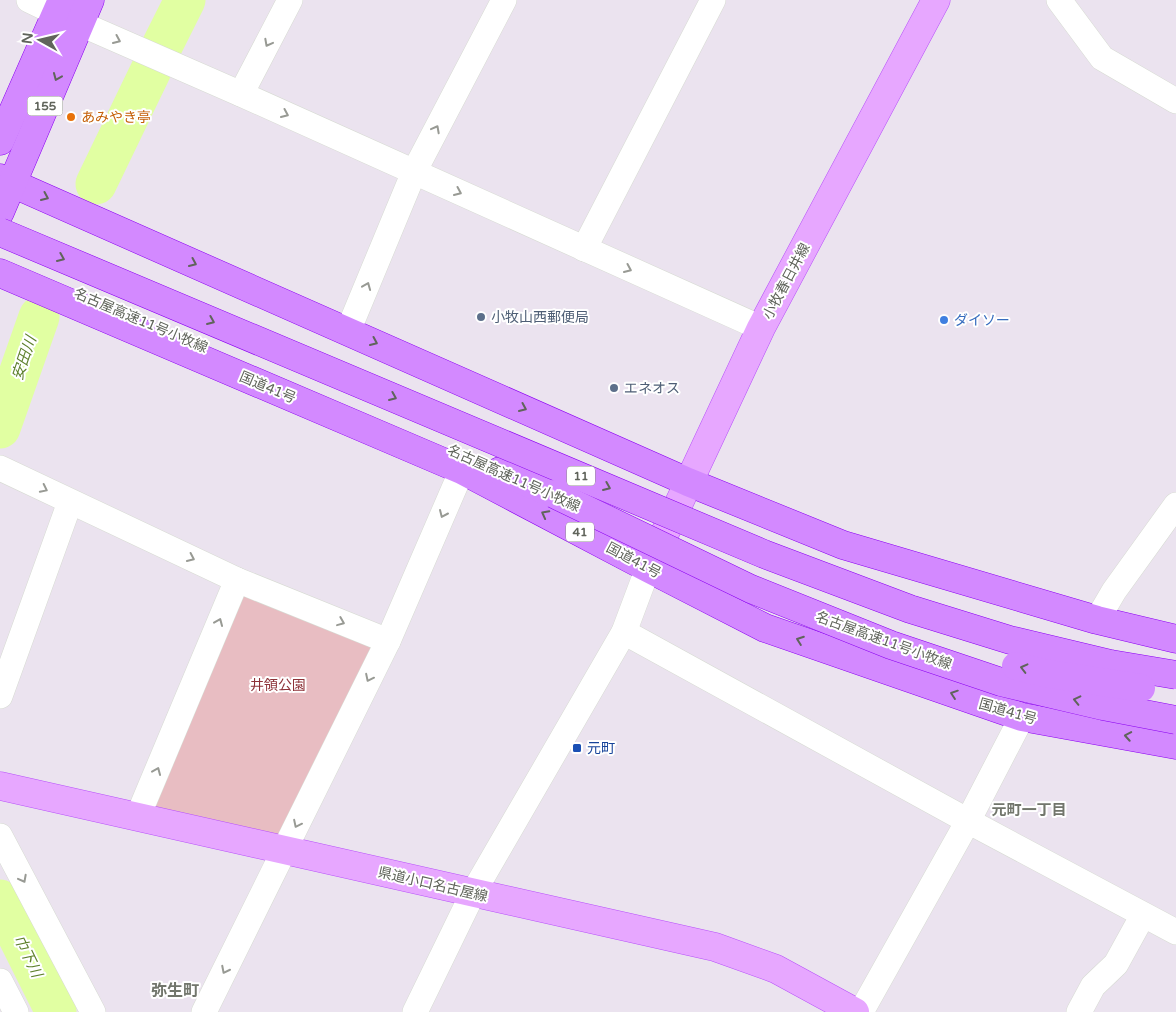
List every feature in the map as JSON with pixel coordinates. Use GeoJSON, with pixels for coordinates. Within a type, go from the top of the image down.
{"type":"FeatureCollection","features":[{"type":"Feature","properties":{"kind":"highway","name":"155"},"geometry":{"type":"LineString","coordinates":[[0,141],[72,9]]}},
{"type":"Feature","properties":{"kind":"highway","name":"155"},"geometry":{"type":"LineString","coordinates":[[0,212],[6,180],[72,9]]}},
{"type":"Feature","properties":{"kind":"highway"},"geometry":{"type":"LineString","coordinates":[[6,180],[688,482],[843,545],[1097,620],[1176,639]]}},
{"type":"Feature","properties":{"kind":"highway","name":"名古屋高速11号小牧線"},"geometry":{"type":"LineString","coordinates":[[0,232],[800,568],[910,609],[1010,640],[1111,664],[1176,675]]}},
{"type":"Feature","properties":{"kind":"highway","name":"名古屋高速11号小牧線"},"geometry":{"type":"LineString","coordinates":[[0,260],[554,494],[751,590],[891,645],[1001,682],[1103,706],[1176,720]]}},
{"type":"Feature","properties":{"kind":"highway","name":"国道41号"},"geometry":{"type":"LineString","coordinates":[[0,273],[462,470],[766,628],[1022,717],[1176,745]]}},
{"type":"Feature","properties":{"kind":"highway"},"geometry":{"type":"LineString","coordinates":[[554,494],[645,528],[757,577],[879,625],[967,653],[1044,673],[1176,693]]}},
{"type":"Feature","properties":{"kind":"main road","name":"小牧春日井線"},"geometry":{"type":"LineString","coordinates":[[648,568],[761,328],[936,0]]}},
{"type":"Feature","properties":{"kind":"main road","name":"県道小口名古屋線"},"geometry":{"type":"LineString","coordinates":[[0,786],[715,947],[776,968],[855,1012]]}},
{"type":"Feature","properties":{"kind":"street"},"geometry":{"type":"LineString","coordinates":[[29,0],[72,9],[241,94],[761,328]]}},
{"type":"Feature","properties":{"kind":"street"},"geometry":{"type":"LineString","coordinates":[[241,94],[290,0]]}},
{"type":"Feature","properties":{"kind":"street"},"geometry":{"type":"LineString","coordinates":[[348,331],[414,172],[504,0]]}},
{"type":"Feature","properties":{"kind":"street"},"geometry":{"type":"LineString","coordinates":[[584,249],[713,0]]}},
{"type":"Feature","properties":{"kind":"street"},"geometry":{"type":"LineString","coordinates":[[1059,0],[1102,58],[1176,101]]}},
{"type":"Feature","properties":{"kind":"street"},"geometry":{"type":"LineString","coordinates":[[0,468],[237,580],[388,641]]}},
{"type":"Feature","properties":{"kind":"street"},"geometry":{"type":"LineString","coordinates":[[204,1012],[388,641],[462,470]]}},
{"type":"Feature","properties":{"kind":"street"},"geometry":{"type":"LineString","coordinates":[[0,696],[70,502]]}},
{"type":"Feature","properties":{"kind":"street"},"geometry":{"type":"LineString","coordinates":[[1097,620],[1114,591],[1176,505]]}},
{"type":"Feature","properties":{"kind":"street"},"geometry":{"type":"LineString","coordinates":[[416,1012],[473,893],[624,632],[648,568]]}},
{"type":"Feature","properties":{"kind":"street"},"geometry":{"type":"LineString","coordinates":[[138,816],[237,580]]}},
{"type":"Feature","properties":{"kind":"street"},"geometry":{"type":"LineString","coordinates":[[624,632],[968,821],[1176,932]]}},
{"type":"Feature","properties":{"kind":"street"},"geometry":{"type":"LineString","coordinates":[[861,1012],[968,821],[1022,717]]}},
{"type":"Feature","properties":{"kind":"street"},"geometry":{"type":"LineString","coordinates":[[0,836],[93,1012]]}},
{"type":"Feature","properties":{"kind":"street"},"geometry":{"type":"LineString","coordinates":[[1079,1012],[1093,986],[1116,964],[1143,915]]}},
{"type":"Feature","properties":{"kind":"street"},"geometry":{"type":"LineString","coordinates":[[0,981],[16,1012]]}},
{"type":"Feature","properties":{"kind":"green space","name":"井領公園"},"geometry":{"type":"Polygon","coordinates":[[[237,580],[388,641],[285,851],[138,816],[237,580]]]}},
{"type":"Feature","properties":{"kind":"waterway","name":"安田川"},"geometry":{"type":"LineString","coordinates":[[161,48],[185,0]]}},
{"type":"Feature","properties":{"kind":"waterway","name":"安田川"},"geometry":{"type":"LineString","coordinates":[[96,184],[151,70]]}},
{"type":"Feature","properties":{"kind":"waterway","name":"安田川"},"geometry":{"type":"LineString","coordinates":[[0,428],[39,317]]}},
{"type":"Feature","properties":{"kind":"waterway","name":"巾下川"},"geometry":{"type":"LineString","coordinates":[[0,900],[56,1012]]}},
{"type":"Feature","properties":{"kind":"place","name":"あみやき亭"},"geometry":{"type":"Point","coordinates":[71,117]}},
{"type":"Feature","properties":{"kind":"place","name":"小牧山西郵便局"},"geometry":{"type":"Point","coordinates":[481,317]}},
{"type":"Feature","properties":{"kind":"place","name":"ダイソー"},"geometry":{"type":"Point","coordinates":[944,320]}},
{"type":"Feature","properties":{"kind":"place","name":"エネオス"},"geometry":{"type":"Point","coordinates":[614,388]}},
{"type":"Feature","properties":{"kind":"place","name":"元町"},"geometry":{"type":"Point","coordinates":[577,748]}},
{"type":"Feature","properties":{"kind":"district","name":"元町一丁目"},"geometry":{"type":"Point","coordinates":[1029,810]}},
{"type":"Feature","properties":{"kind":"district","name":"弥生町"},"geometry":{"type":"Point","coordinates":[175,990]}}]}
